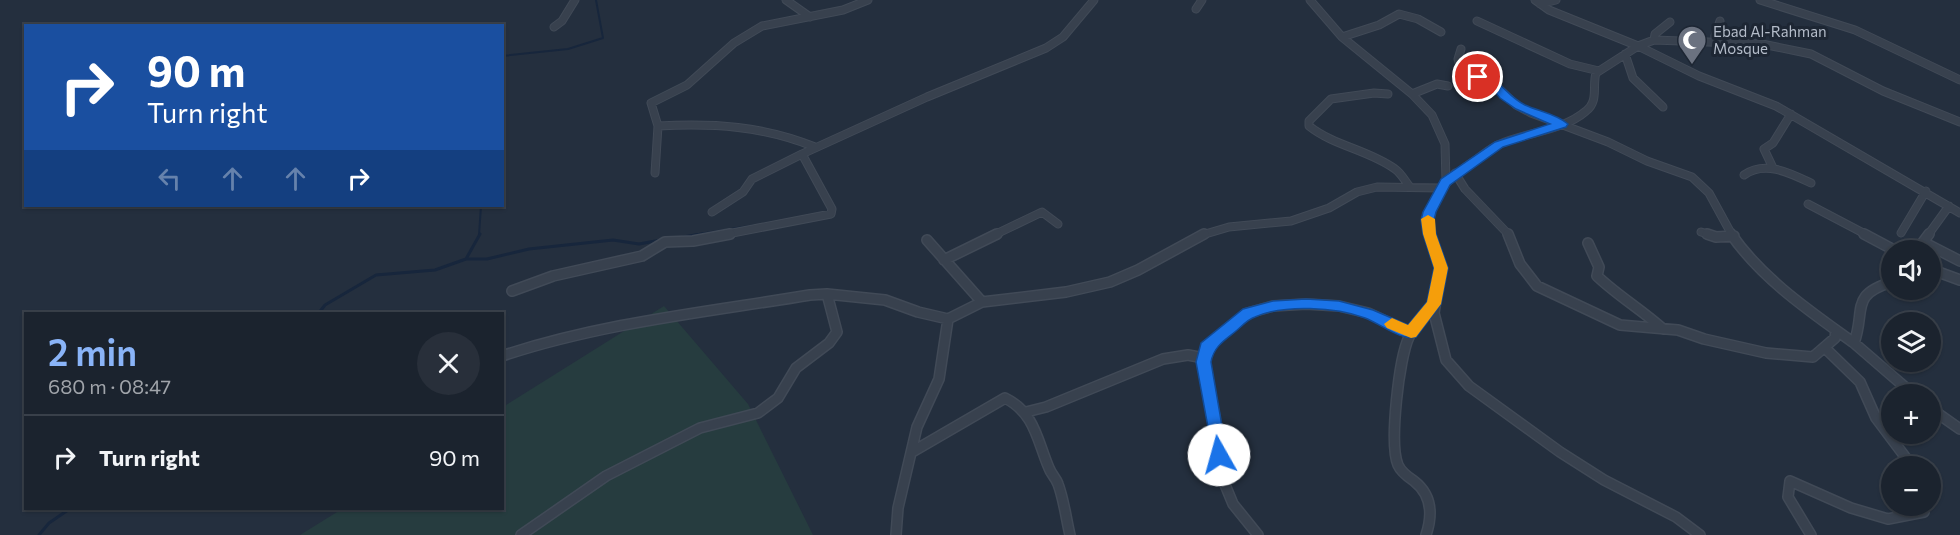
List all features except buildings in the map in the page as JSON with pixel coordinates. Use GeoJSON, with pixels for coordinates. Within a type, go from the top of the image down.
{"type":"FeatureCollection","features":[{"type":"Feature","properties":{"kind":"street"},"geometry":{"type":"LineString","coordinates":[[554,27],[562,21],[575,0]]}},
{"type":"Feature","properties":{"kind":"street"},"geometry":{"type":"LineString","coordinates":[[786,0],[810,17]]}},
{"type":"Feature","properties":{"kind":"street"},"geometry":{"type":"LineString","coordinates":[[655,173],[658,126],[651,103],[687,86],[734,43],[762,26],[843,10],[868,0]]}},
{"type":"Feature","properties":{"kind":"street"},"geometry":{"type":"LineString","coordinates":[[712,212],[743,192],[752,179],[815,147],[927,97],[1046,48],[1063,38],[1094,0]]}},
{"type":"Feature","properties":{"kind":"street"},"geometry":{"type":"LineString","coordinates":[[1196,9],[1202,0]]}},
{"type":"Feature","properties":{"kind":"street"},"geometry":{"type":"LineString","coordinates":[[1310,0],[1342,37],[1412,94],[1432,115],[1444,144],[1443,185]]}},
{"type":"Feature","properties":{"kind":"street"},"geometry":{"type":"LineString","coordinates":[[1538,2],[1556,0]]}},
{"type":"Feature","properties":{"kind":"street"},"geometry":{"type":"LineString","coordinates":[[1760,0],[1855,30],[1960,80]]}},
{"type":"Feature","properties":{"kind":"street"},"geometry":{"type":"LineString","coordinates":[[1538,2],[1550,10],[1638,46],[1699,76],[1791,114],[1960,213]]}},
{"type":"Feature","properties":{"kind":"street"},"geometry":{"type":"LineString","coordinates":[[1342,37],[1379,25],[1399,14],[1418,19],[1441,32]]}},
{"type":"Feature","properties":{"kind":"street"},"geometry":{"type":"LineString","coordinates":[[1477,21],[1570,64],[1599,71]]}},
{"type":"Feature","properties":{"kind":"street"},"geometry":{"type":"LineString","coordinates":[[1720,21],[1715,36],[1720,44]]}},
{"type":"Feature","properties":{"kind":"street"},"geometry":{"type":"LineString","coordinates":[[1654,40],[1655,34],[1670,22]]}},
{"type":"Feature","properties":{"kind":"street"},"geometry":{"type":"LineString","coordinates":[[1700,535],[1676,517],[1604,480],[1569,458],[1469,386],[1446,360],[1434,313],[1441,268],[1429,234],[1428,220],[1443,185],[1455,173],[1499,144],[1562,124],[1587,111],[1595,99],[1594,80],[1599,71],[1638,46],[1654,40],[1762,44],[1811,54],[1883,91],[1960,122]]}},
{"type":"Feature","properties":{"kind":"street"},"geometry":{"type":"LineString","coordinates":[[1461,50],[1457,57],[1459,67],[1463,72],[1469,76],[1486,78],[1493,82],[1512,102],[1531,113],[1691,176],[1708,188],[1724,223],[1743,250],[1779,283],[1901,384]]}},
{"type":"Feature","properties":{"kind":"street"},"geometry":{"type":"LineString","coordinates":[[1625,54],[1626,65],[1636,84],[1663,107]]}},
{"type":"Feature","properties":{"kind":"street"},"geometry":{"type":"LineString","coordinates":[[1412,94],[1437,84],[1448,86]]}},
{"type":"Feature","properties":{"kind":"street"},"geometry":{"type":"LineString","coordinates":[[1388,94],[1374,93],[1330,99],[1309,121],[1308,126],[1319,134],[1382,161],[1397,170],[1410,187]]}},
{"type":"Feature","properties":{"kind":"street"},"geometry":{"type":"LineString","coordinates":[[1773,168],[1764,149],[1773,143],[1791,114]]}},
{"type":"Feature","properties":{"kind":"street"},"geometry":{"type":"LineString","coordinates":[[658,126],[717,123],[744,125],[777,133],[815,147]]}},
{"type":"Feature","properties":{"kind":"street"},"geometry":{"type":"LineString","coordinates":[[512,291],[553,276],[642,256],[665,242],[693,241],[831,214],[832,209],[802,154]]}},
{"type":"Feature","properties":{"kind":"street"},"geometry":{"type":"LineString","coordinates":[[1744,175],[1754,168],[1773,168],[1811,183]]}},
{"type":"Feature","properties":{"kind":"street"},"geometry":{"type":"LineString","coordinates":[[1455,173],[1465,189],[1511,237],[1512,249],[1528,277],[1537,286],[1620,325],[1678,330],[1713,341],[1766,352],[1813,357],[1835,338],[1836,330]]}},
{"type":"Feature","properties":{"kind":"street"},"geometry":{"type":"LineString","coordinates":[[504,355],[538,344],[607,329],[793,297],[827,294],[885,300],[948,320],[981,302],[1066,292],[1110,282],[1138,270],[1206,233],[1229,227],[1274,225],[1291,221],[1329,208],[1357,192],[1377,188],[1443,185]]}},
{"type":"Feature","properties":{"kind":"street"},"geometry":{"type":"LineString","coordinates":[[1901,233],[1926,191]]}},
{"type":"Feature","properties":{"kind":"street"},"geometry":{"type":"LineString","coordinates":[[1808,204],[1881,243]]}},
{"type":"Feature","properties":{"kind":"street"},"geometry":{"type":"LineString","coordinates":[[1949,206],[1923,242],[1960,261]]}},
{"type":"Feature","properties":{"kind":"street"},"geometry":{"type":"LineString","coordinates":[[944,260],[1042,213],[1058,224]]}},
{"type":"Feature","properties":{"kind":"street"},"geometry":{"type":"LineString","coordinates":[[1701,232],[1716,237],[1734,236]]}},
{"type":"Feature","properties":{"kind":"street"},"geometry":{"type":"LineString","coordinates":[[927,240],[981,302]]}},
{"type":"Feature","properties":{"kind":"street"},"geometry":{"type":"LineString","coordinates":[[1588,243],[1599,267],[1596,276],[1663,329]]}},
{"type":"Feature","properties":{"kind":"street"},"geometry":{"type":"LineString","coordinates":[[1941,273],[1960,280]]}},
{"type":"Feature","properties":{"kind":"street"},"geometry":{"type":"LineString","coordinates":[[1854,343],[1859,334],[1858,310],[1863,297],[1881,285]]}},
{"type":"Feature","properties":{"kind":"street"},"geometry":{"type":"LineString","coordinates":[[521,535],[606,476],[700,428],[758,413],[778,398],[796,368],[829,343],[837,332],[827,294]]}},
{"type":"Feature","properties":{"kind":"street"},"geometry":{"type":"LineString","coordinates":[[1258,535],[1233,504],[1221,475],[1204,358],[1206,347],[1248,313],[1273,306],[1306,304],[1339,306],[1368,314],[1411,333]]}},
{"type":"Feature","properties":{"kind":"street"},"geometry":{"type":"LineString","coordinates":[[1426,535],[1430,524],[1428,498],[1424,491],[1405,476],[1396,463],[1394,427],[1407,342],[1414,326],[1434,304]]}},
{"type":"Feature","properties":{"kind":"street"},"geometry":{"type":"LineString","coordinates":[[896,535],[898,508],[917,427],[939,379],[948,320]]}},
{"type":"Feature","properties":{"kind":"street"},"geometry":{"type":"LineString","coordinates":[[1825,348],[1852,372],[1873,406],[1874,415],[1906,456]]}},
{"type":"Feature","properties":{"kind":"street"},"geometry":{"type":"LineString","coordinates":[[1026,412],[1046,407],[1163,359],[1188,355],[1204,358]]}},
{"type":"Feature","properties":{"kind":"street"},"geometry":{"type":"LineString","coordinates":[[912,452],[1005,398],[1014,401],[1026,412],[1046,453],[1048,467],[1057,481],[1070,535]]}},
{"type":"Feature","properties":{"kind":"street"},"geometry":{"type":"LineString","coordinates":[[1941,416],[1960,429]]}},
{"type":"Feature","properties":{"kind":"street"},"geometry":{"type":"LineString","coordinates":[[1811,535],[1788,497],[1790,482],[1798,483],[1851,508],[1888,519],[1906,516]]}},
{"type":"Feature","properties":{"kind":"green space"},"geometry":{"type":"Polygon","coordinates":[[[664,306],[748,404],[813,535],[300,535],[340,510],[504,510],[504,406],[664,306]]]}},
{"type":"Feature","properties":{"kind":"waterway"},"geometry":{"type":"LineString","coordinates":[[504,56],[568,49],[603,38],[596,0]]}},
{"type":"Feature","properties":{"kind":"waterway"},"geometry":{"type":"LineString","coordinates":[[479,235],[481,207]]}},
{"type":"Feature","properties":{"kind":"waterway"},"geometry":{"type":"LineString","coordinates":[[693,235],[756,225]]}},
{"type":"Feature","properties":{"kind":"waterway"},"geometry":{"type":"LineString","coordinates":[[466,259],[480,234]]}},
{"type":"Feature","properties":{"kind":"waterway"},"geometry":{"type":"LineString","coordinates":[[683,237],[702,234]]}},
{"type":"Feature","properties":{"kind":"waterway"},"geometry":{"type":"LineString","coordinates":[[466,259],[487,259],[529,249],[613,240],[639,244],[661,240]]}},
{"type":"Feature","properties":{"kind":"waterway"},"geometry":{"type":"LineString","coordinates":[[320,312],[325,305],[376,275],[435,270],[466,259]]}},
{"type":"Feature","properties":{"kind":"waterway"},"geometry":{"type":"LineString","coordinates":[[39,535],[49,523],[68,510]]}},
{"type":"Feature","properties":{"kind":"slow traffic"},"geometry":{"type":"LineString","coordinates":[[1392,324],[1411,333],[1414,326],[1434,304],[1441,268],[1429,234],[1428,219]]}},
{"type":"Feature","properties":{"kind":"place","name":"Ebad Al-Rahman Mosque"},"geometry":{"type":"Point","coordinates":[1692,66]}},
{"type":"Feature","properties":{"kind":"route"},"geometry":{"type":"LineString","coordinates":[[1219,455],[1215,417],[1203,362],[1206,347],[1248,313],[1273,306],[1306,304],[1339,306],[1368,314],[1411,333],[1414,326],[1434,304],[1441,268],[1429,234],[1428,220],[1429,212],[1441,188],[1455,173],[1499,144],[1562,124],[1520,107],[1504,96],[1493,82],[1478,77]]}}]}
